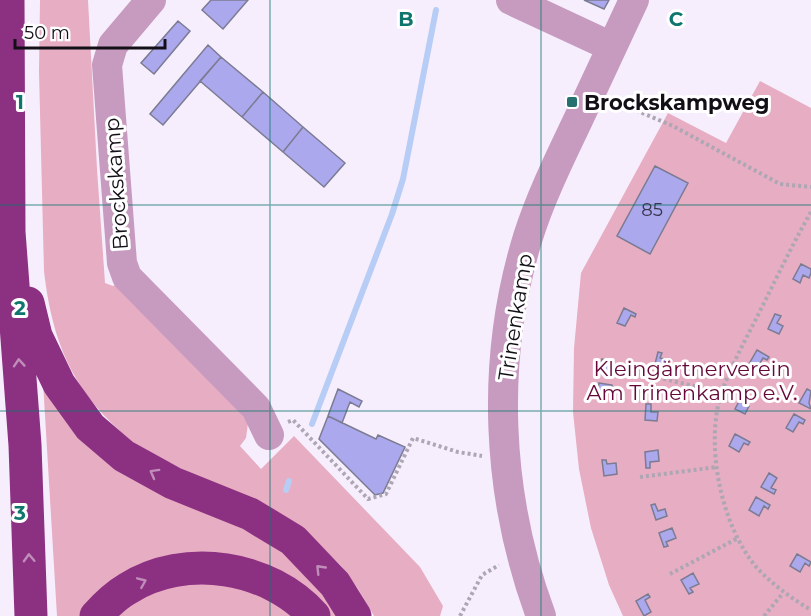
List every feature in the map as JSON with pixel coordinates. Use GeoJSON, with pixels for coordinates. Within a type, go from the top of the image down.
{"type":"FeatureCollection","features":[{"type":"Feature","properties":{"kind":"highway"},"geometry":{"type":"LineString","coordinates":[[8,0],[9,232],[25,445],[31,616]]}},
{"type":"Feature","properties":{"kind":"highway"},"geometry":{"type":"LineString","coordinates":[[9,232],[36,336],[59,384],[90,427],[124,456],[173,483],[250,514],[293,540],[335,584],[355,616]]}},
{"type":"Feature","properties":{"kind":"highway"},"geometry":{"type":"LineString","coordinates":[[96,616],[107,603],[128,588],[174,571],[198,568],[244,573],[267,581],[307,608],[314,616]]}},
{"type":"Feature","properties":{"kind":"street","name":"Brockskamp"},"geometry":{"type":"LineString","coordinates":[[151,0],[113,45],[107,65],[122,263],[127,277],[256,408],[269,435]]}},
{"type":"Feature","properties":{"kind":"street"},"geometry":{"type":"LineString","coordinates":[[511,0],[612,47]]}},
{"type":"Feature","properties":{"kind":"street","name":"Trinenkamp"},"geometry":{"type":"LineString","coordinates":[[541,616],[520,551],[504,453],[505,356],[515,292],[528,238],[546,187],[634,0]]}},
{"type":"Feature","properties":{"kind":"path"},"geometry":{"type":"LineString","coordinates":[[592,91],[673,126],[780,184],[811,187]]}},
{"type":"Feature","properties":{"kind":"path"},"geometry":{"type":"LineString","coordinates":[[811,212],[737,357],[722,393],[715,431],[717,467],[724,505],[738,538],[757,567],[783,593],[811,610]]}},
{"type":"Feature","properties":{"kind":"path"},"geometry":{"type":"LineString","coordinates":[[640,373],[722,393]]}},
{"type":"Feature","properties":{"kind":"path"},"geometry":{"type":"LineString","coordinates":[[269,435],[293,420],[368,499],[386,494],[413,438],[458,452],[480,456],[504,453]]}},
{"type":"Feature","properties":{"kind":"path"},"geometry":{"type":"LineString","coordinates":[[640,477],[717,467]]}},
{"type":"Feature","properties":{"kind":"path"},"geometry":{"type":"LineString","coordinates":[[670,574],[738,538]]}},
{"type":"Feature","properties":{"kind":"path"},"geometry":{"type":"LineString","coordinates":[[460,616],[482,575],[520,551]]}},
{"type":"Feature","properties":{"kind":"path"},"geometry":{"type":"LineString","coordinates":[[764,616],[783,593]]}},
{"type":"Feature","properties":{"kind":"green space"},"geometry":{"type":"Polygon","coordinates":[[[40,0],[88,0],[105,283],[113,286],[117,284],[234,403],[248,423],[246,438],[240,446],[261,469],[294,436],[420,567],[443,606],[440,616],[374,616],[342,567],[311,536],[138,446],[98,409],[83,390],[61,348],[48,299],[44,271],[39,72],[40,0]]]}},
{"type":"Feature","properties":{"kind":"green space","name":"Kleingärtnerverein Am Trinenkamp e.V."},"geometry":{"type":"Polygon","coordinates":[[[760,81],[811,108],[811,616],[623,616],[609,585],[591,528],[579,469],[573,412],[574,348],[581,273],[668,113],[726,143],[760,81]]]}},
{"type":"Feature","properties":{"kind":"green space"},"geometry":{"type":"Polygon","coordinates":[[[43,382],[216,515],[284,550],[342,616],[328,616],[240,562],[84,616],[57,616],[43,382]]]}},
{"type":"Feature","properties":{"kind":"green space"},"geometry":{"type":"Polygon","coordinates":[[[171,583],[242,585],[296,616],[110,616],[171,583]]]}},
{"type":"Feature","properties":{"kind":"building"},"geometry":{"type":"Polygon","coordinates":[[[211,0],[248,0],[223,29],[202,10],[211,0]]]}},
{"type":"Feature","properties":{"kind":"building"},"geometry":{"type":"Polygon","coordinates":[[[584,0],[609,0],[604,9],[584,0]]]}},
{"type":"Feature","properties":{"kind":"building"},"geometry":{"type":"Polygon","coordinates":[[[178,21],[190,31],[154,74],[141,63],[178,21]]]}},
{"type":"Feature","properties":{"kind":"building"},"geometry":{"type":"Polygon","coordinates":[[[208,45],[221,57],[163,125],[150,114],[208,45]]]}},
{"type":"Feature","properties":{"kind":"building"},"geometry":{"type":"Polygon","coordinates":[[[221,57],[263,92],[242,117],[200,81],[221,57]]]}},
{"type":"Feature","properties":{"kind":"building"},"geometry":{"type":"Polygon","coordinates":[[[263,92],[303,127],[283,152],[242,117],[263,92]]]}},
{"type":"Feature","properties":{"kind":"building"},"geometry":{"type":"Polygon","coordinates":[[[303,127],[345,163],[324,187],[283,152],[303,127]]]}},
{"type":"Feature","properties":{"kind":"building"},"geometry":{"type":"Polygon","coordinates":[[[655,166],[688,183],[650,254],[617,236],[655,166]]]}},
{"type":"Feature","properties":{"kind":"building"},"geometry":{"type":"Polygon","coordinates":[[[801,264],[811,269],[811,273],[809,278],[803,275],[800,283],[793,279],[801,264]]]}},
{"type":"Feature","properties":{"kind":"building"},"geometry":{"type":"Polygon","coordinates":[[[624,308],[636,314],[635,317],[631,315],[625,326],[617,323],[624,308]]]}},
{"type":"Feature","properties":{"kind":"building"},"geometry":{"type":"Polygon","coordinates":[[[775,314],[781,316],[777,323],[783,326],[779,334],[768,329],[775,314]]]}},
{"type":"Feature","properties":{"kind":"building"},"geometry":{"type":"Polygon","coordinates":[[[757,350],[769,357],[767,360],[763,358],[757,368],[749,364],[757,350]]]}},
{"type":"Feature","properties":{"kind":"building"},"geometry":{"type":"Polygon","coordinates":[[[658,352],[662,353],[660,358],[669,360],[666,372],[654,368],[658,352]]]}},
{"type":"Feature","properties":{"kind":"building"},"geometry":{"type":"Polygon","coordinates":[[[602,359],[610,361],[609,366],[617,368],[615,374],[599,370],[602,359]]]}},
{"type":"Feature","properties":{"kind":"building"},"geometry":{"type":"Polygon","coordinates":[[[599,383],[612,385],[611,389],[607,388],[605,400],[596,398],[599,383]]]}},
{"type":"Feature","properties":{"kind":"building"},"geometry":{"type":"Polygon","coordinates":[[[338,389],[362,401],[359,407],[350,402],[342,423],[328,416],[338,389]]]}},
{"type":"Feature","properties":{"kind":"building"},"geometry":{"type":"Polygon","coordinates":[[[807,389],[811,391],[809,403],[811,409],[799,403],[807,389]]]}},
{"type":"Feature","properties":{"kind":"building"},"geometry":{"type":"Polygon","coordinates":[[[743,394],[747,396],[743,403],[749,406],[745,414],[735,409],[743,394]]]}},
{"type":"Feature","properties":{"kind":"building"},"geometry":{"type":"Polygon","coordinates":[[[646,404],[651,404],[651,412],[658,412],[657,421],[645,420],[646,404]]]}},
{"type":"Feature","properties":{"kind":"building"},"geometry":{"type":"Polygon","coordinates":[[[794,414],[805,420],[803,424],[799,422],[793,432],[786,428],[794,414]]]}},
{"type":"Feature","properties":{"kind":"building"},"geometry":{"type":"Polygon","coordinates":[[[328,416],[376,439],[378,435],[405,447],[383,493],[375,495],[319,439],[328,416]]]}},
{"type":"Feature","properties":{"kind":"building"},"geometry":{"type":"Polygon","coordinates":[[[735,434],[750,442],[748,445],[744,443],[739,452],[729,446],[735,434]]]}},
{"type":"Feature","properties":{"kind":"building"},"geometry":{"type":"Polygon","coordinates":[[[658,450],[659,461],[650,462],[650,468],[646,468],[645,452],[658,450]]]}},
{"type":"Feature","properties":{"kind":"building"},"geometry":{"type":"Polygon","coordinates":[[[602,460],[606,460],[607,464],[616,463],[617,474],[604,476],[602,460]]]}},
{"type":"Feature","properties":{"kind":"building"},"geometry":{"type":"Polygon","coordinates":[[[769,473],[777,478],[771,488],[776,490],[774,494],[761,487],[769,473]]]}},
{"type":"Feature","properties":{"kind":"building"},"geometry":{"type":"Polygon","coordinates":[[[756,497],[770,505],[768,509],[764,506],[759,516],[749,510],[756,497]]]}},
{"type":"Feature","properties":{"kind":"building"},"geometry":{"type":"Polygon","coordinates":[[[655,504],[658,511],[665,509],[667,516],[656,520],[651,505],[655,504]]]}},
{"type":"Feature","properties":{"kind":"building"},"geometry":{"type":"Polygon","coordinates":[[[672,528],[676,538],[666,542],[668,546],[664,547],[659,533],[672,528]]]}},
{"type":"Feature","properties":{"kind":"building"},"geometry":{"type":"Polygon","coordinates":[[[797,554],[811,562],[809,566],[805,563],[800,572],[790,566],[797,554]]]}},
{"type":"Feature","properties":{"kind":"building"},"geometry":{"type":"Polygon","coordinates":[[[693,573],[699,584],[690,588],[693,592],[689,594],[681,580],[693,573]]]}},
{"type":"Feature","properties":{"kind":"building"},"geometry":{"type":"Polygon","coordinates":[[[648,594],[650,597],[645,600],[651,612],[644,616],[636,601],[648,594]]]}},
{"type":"Feature","properties":{"kind":"waterway"},"geometry":{"type":"LineString","coordinates":[[312,424],[392,214],[403,179],[436,10]]}},
{"type":"Feature","properties":{"kind":"waterway"},"geometry":{"type":"LineString","coordinates":[[286,490],[289,481]]}},
{"type":"Feature","properties":{"kind":"place","name":"Brockskampweg"},"geometry":{"type":"Point","coordinates":[572,102]}}]}
